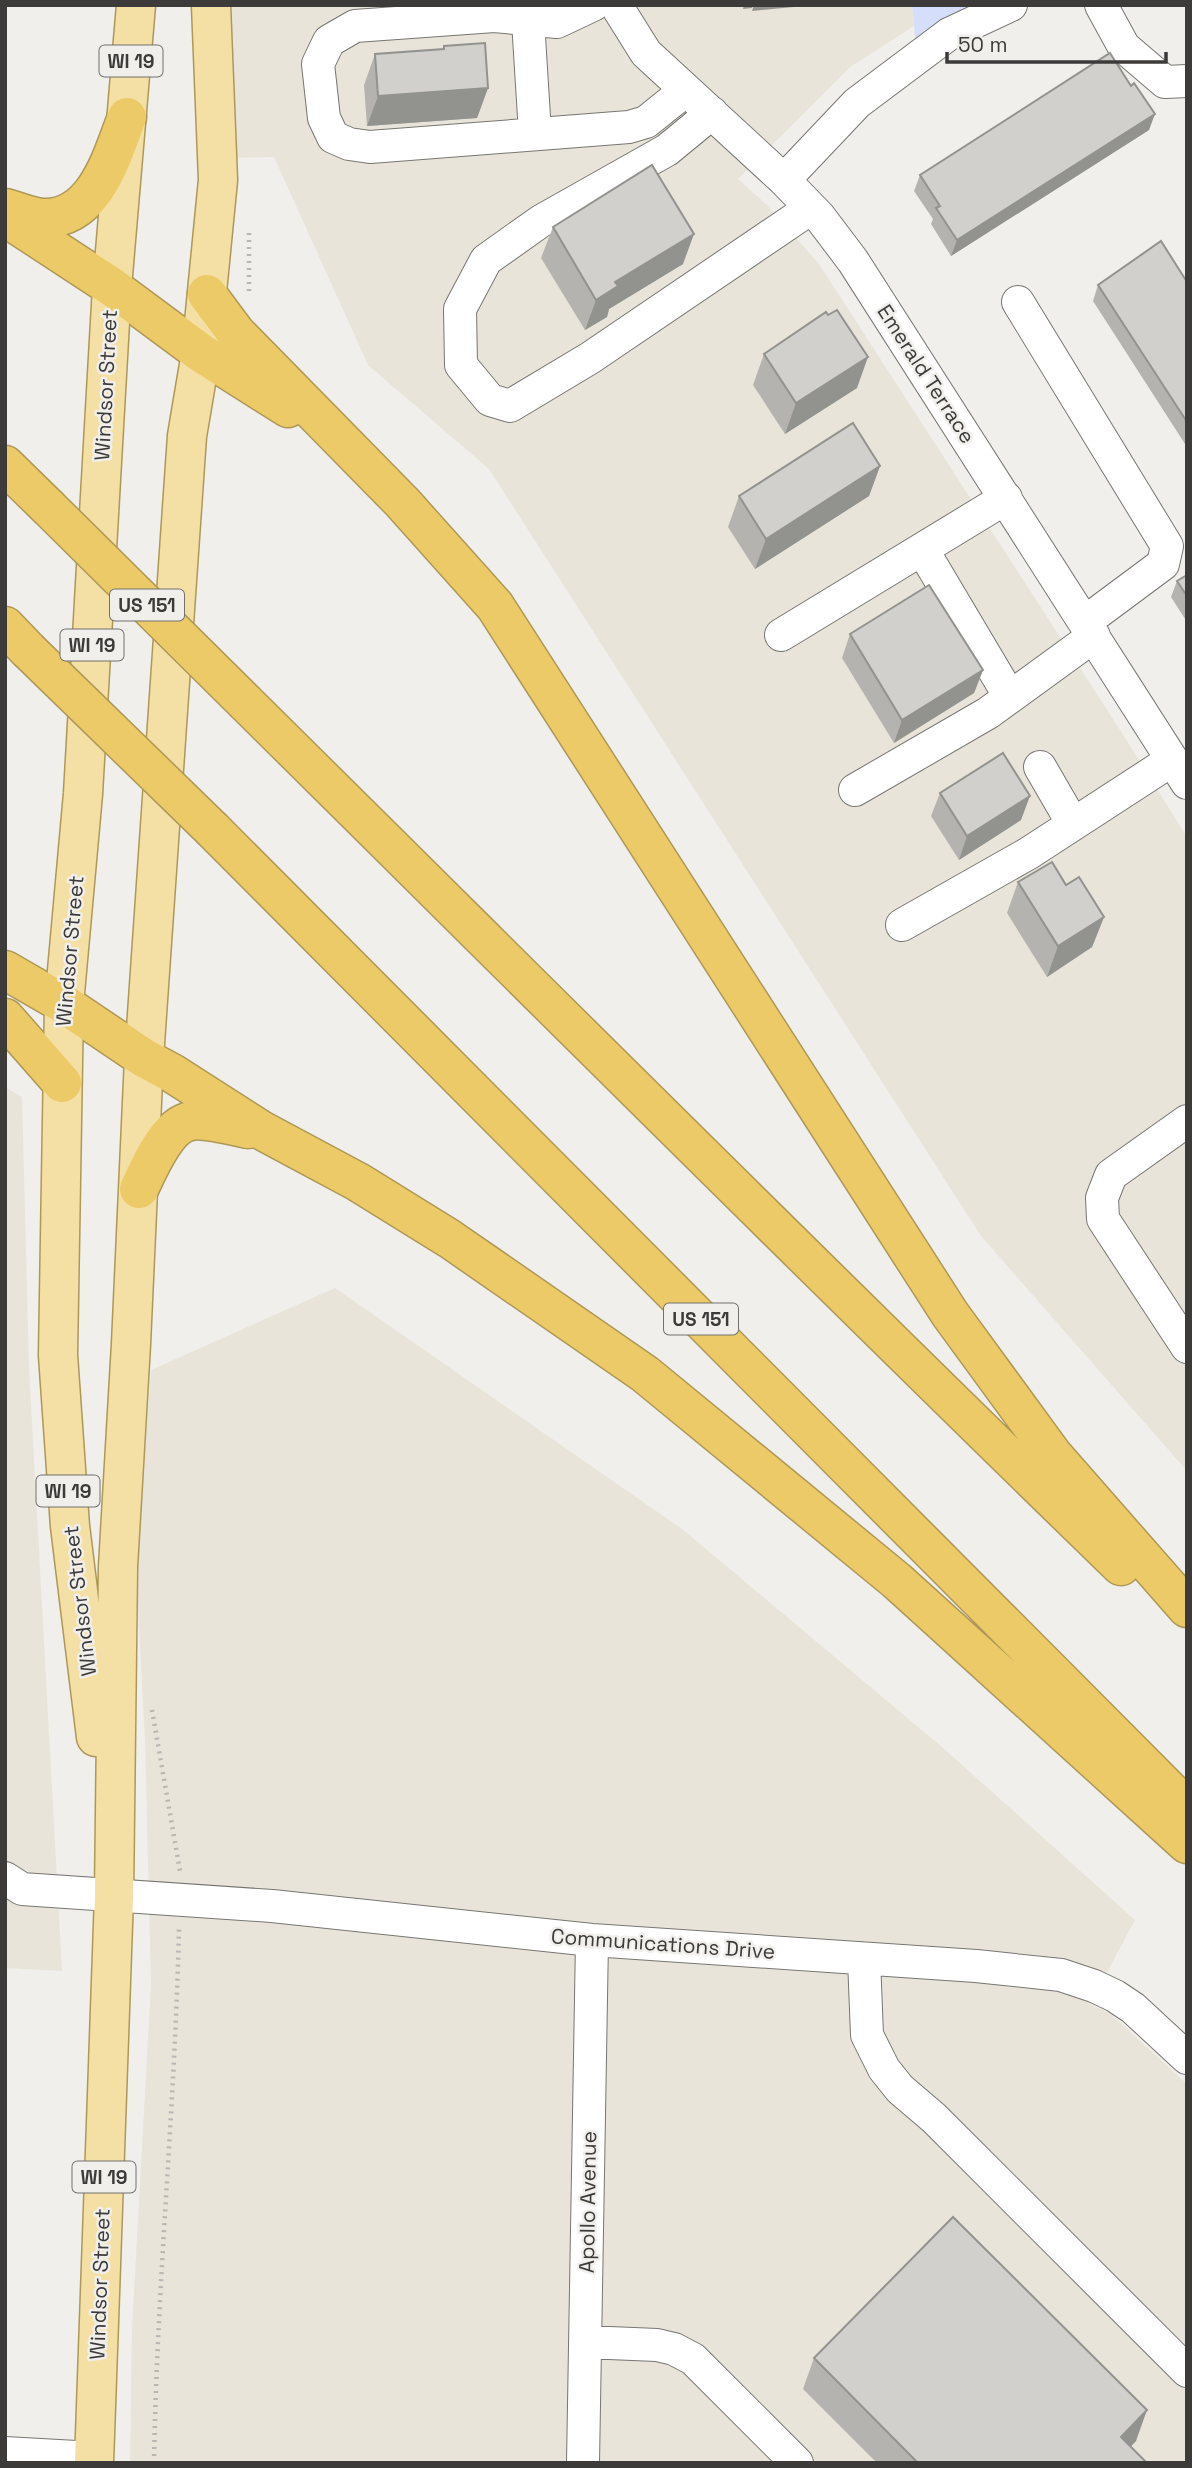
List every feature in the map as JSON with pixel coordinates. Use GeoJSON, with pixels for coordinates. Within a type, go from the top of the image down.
{"type":"FeatureCollection","features":[{"type":"Feature","properties":{"kind":"highway"},"geometry":{"type":"LineString","coordinates":[[5,208],[41,218],[58,217],[72,212],[87,199],[103,177],[127,117]]}},
{"type":"Feature","properties":{"kind":"highway"},"geometry":{"type":"LineString","coordinates":[[5,217],[112,287],[201,353],[350,447]]}},
{"type":"Feature","properties":{"kind":"highway"},"geometry":{"type":"LineString","coordinates":[[207,294],[236,333],[350,447],[495,606],[950,1314],[1052,1455],[1187,1608]]}},
{"type":"Feature","properties":{"kind":"highway","name":"US 151"},"geometry":{"type":"LineString","coordinates":[[5,465],[667,1119],[797,1251],[1187,1632]]}},
{"type":"Feature","properties":{"kind":"highway","name":"US 151"},"geometry":{"type":"LineString","coordinates":[[17,638],[213,830],[1187,1808]]}},
{"type":"Feature","properties":{"kind":"highway"},"geometry":{"type":"LineString","coordinates":[[5,970],[64,1004],[144,1058],[261,1130],[358,1182],[450,1239],[645,1374],[897,1581],[1187,1844]]}},
{"type":"Feature","properties":{"kind":"highway"},"geometry":{"type":"LineString","coordinates":[[5,1018],[62,1083]]}},
{"type":"Feature","properties":{"kind":"highway"},"geometry":{"type":"LineString","coordinates":[[139,1189],[154,1158],[172,1131],[186,1122],[261,1130]]}},
{"type":"Feature","properties":{"kind":"main road","name":"Windsor Street"},"geometry":{"type":"LineString","coordinates":[[114,1896],[71,1526],[58,1355],[64,1004],[83,794],[112,287],[136,5]]}},
{"type":"Feature","properties":{"kind":"main road","name":"Windsor Street"},"geometry":{"type":"LineString","coordinates":[[94,2461],[114,1896],[118,1567],[144,1058],[187,436],[201,353],[218,180],[211,5]]}},
{"type":"Feature","properties":{"kind":"street"},"geometry":{"type":"LineString","coordinates":[[593,5],[557,22],[494,16],[355,26],[329,41],[318,64],[324,118],[333,137],[349,144],[370,147],[629,127],[646,122],[686,90]]}},
{"type":"Feature","properties":{"kind":"street","name":"Emerald Terrace"},"geometry":{"type":"LineString","coordinates":[[616,5],[646,53],[784,180],[811,208],[853,261],[1179,771]]}},
{"type":"Feature","properties":{"kind":"street"},"geometry":{"type":"LineString","coordinates":[[784,180],[857,103],[949,34],[1011,5]]}},
{"type":"Feature","properties":{"kind":"street"},"geometry":{"type":"LineString","coordinates":[[1101,5],[1124,47],[1165,82],[1187,81]]}},
{"type":"Feature","properties":{"kind":"street"},"geometry":{"type":"LineString","coordinates":[[528,21],[535,133]]}},
{"type":"Feature","properties":{"kind":"street"},"geometry":{"type":"LineString","coordinates":[[712,113],[667,150],[541,221],[486,260],[460,309],[461,365],[490,400],[510,406],[521,400],[590,358],[811,208]]}},
{"type":"Feature","properties":{"kind":"street"},"geometry":{"type":"LineString","coordinates":[[855,790],[988,713],[1010,697],[1163,564],[1167,545],[1018,302]]}},
{"type":"Feature","properties":{"kind":"street"},"geometry":{"type":"LineString","coordinates":[[781,635],[1006,498]]}},
{"type":"Feature","properties":{"kind":"street"},"geometry":{"type":"LineString","coordinates":[[922,549],[1010,697]]}},
{"type":"Feature","properties":{"kind":"street"},"geometry":{"type":"LineString","coordinates":[[1040,767],[1073,824]]}},
{"type":"Feature","properties":{"kind":"street"},"geometry":{"type":"LineString","coordinates":[[902,926],[1029,853],[1073,824],[1179,771]]}},
{"type":"Feature","properties":{"kind":"street"},"geometry":{"type":"LineString","coordinates":[[1187,1121],[1111,1175],[1102,1198],[1103,1219],[1187,1347]]}},
{"type":"Feature","properties":{"kind":"street","name":"Communications Drive"},"geometry":{"type":"LineString","coordinates":[[5,1878],[22,1889],[272,1906],[592,1940],[976,1966],[1061,1975],[1115,1996],[1133,2008],[1187,2058]]}},
{"type":"Feature","properties":{"kind":"street","name":"Apollo Avenue"},"geometry":{"type":"LineString","coordinates":[[583,2463],[592,1940]]}},
{"type":"Feature","properties":{"kind":"street"},"geometry":{"type":"LineString","coordinates":[[864,1959],[867,2035],[884,2069],[900,2089],[934,2118],[1187,2371]]}},
{"type":"Feature","properties":{"kind":"street"},"geometry":{"type":"LineString","coordinates":[[585,2342],[657,2345],[674,2349],[693,2359],[797,2463]]}},
{"type":"Feature","properties":{"kind":"street"},"geometry":{"type":"LineString","coordinates":[[5,2453],[94,2461]]}},
{"type":"Feature","properties":{"kind":"path"},"geometry":{"type":"LineString","coordinates":[[236,333],[249,298],[249,232]]}},
{"type":"Feature","properties":{"kind":"path"},"geometry":{"type":"LineString","coordinates":[[151,1705],[181,1876],[175,2070],[156,2351],[154,2463]]}},
{"type":"Feature","properties":{"kind":"shaded area"},"geometry":{"type":"Polygon","coordinates":[[[226,5],[912,5],[914,26],[850,67],[738,179],[766,204],[819,264],[1187,837],[1187,1471],[981,1236],[489,469],[368,365],[274,157],[224,158],[226,5]]]}},
{"type":"Feature","properties":{"kind":"shaded area"},"geometry":{"type":"Polygon","coordinates":[[[912,5],[1011,5],[917,58],[912,5]]]}},
{"type":"Feature","properties":{"kind":"shaded area"},"geometry":{"type":"Polygon","coordinates":[[[5,1087],[22,1097],[29,1368],[62,1971],[5,1968],[5,1087]]]}},
{"type":"Feature","properties":{"kind":"shaded area"},"geometry":{"type":"Polygon","coordinates":[[[335,1288],[682,1529],[942,1747],[1135,1920],[1090,2004],[1111,2014],[1187,2084],[1187,2463],[130,2463],[132,2329],[151,1984],[145,1740],[137,1590],[151,1370],[335,1288]]]}},
{"type":"Feature","properties":{"kind":"building"},"geometry":{"type":"Polygon","coordinates":[[[485,43],[488,88],[378,96],[375,54],[485,43]]]}},
{"type":"Feature","properties":{"kind":"building"},"geometry":{"type":"Polygon","coordinates":[[[1110,53],[1131,86],[1134,83],[1155,114],[957,240],[936,208],[940,206],[920,175],[1110,53]]]}},
{"type":"Feature","properties":{"kind":"building"},"geometry":{"type":"Polygon","coordinates":[[[652,165],[694,234],[615,282],[618,286],[596,300],[553,227],[652,165]]]}},
{"type":"Feature","properties":{"kind":"building"},"geometry":{"type":"Polygon","coordinates":[[[1161,241],[1187,282],[1187,422],[1098,285],[1161,241]]]}},
{"type":"Feature","properties":{"kind":"building"},"geometry":{"type":"Polygon","coordinates":[[[837,310],[868,357],[796,403],[764,354],[826,312],[828,315],[837,310]]]}},
{"type":"Feature","properties":{"kind":"building"},"geometry":{"type":"Polygon","coordinates":[[[853,423],[880,466],[766,539],[739,496],[853,423]]]}},
{"type":"Feature","properties":{"kind":"building"},"geometry":{"type":"Polygon","coordinates":[[[1187,575],[1187,596],[1177,581],[1187,575]]]}},
{"type":"Feature","properties":{"kind":"building"},"geometry":{"type":"Polygon","coordinates":[[[929,585],[983,670],[902,720],[850,634],[929,585]]]}},
{"type":"Feature","properties":{"kind":"building"},"geometry":{"type":"Polygon","coordinates":[[[1003,753],[1030,796],[967,836],[940,793],[1003,753]]]}},
{"type":"Feature","properties":{"kind":"building"},"geometry":{"type":"Polygon","coordinates":[[[1052,862],[1066,885],[1079,877],[1104,917],[1058,946],[1018,882],[1052,862]]]}},
{"type":"Feature","properties":{"kind":"building"},"geometry":{"type":"Polygon","coordinates":[[[953,2217],[1147,2410],[1121,2437],[1147,2463],[918,2463],[814,2358],[953,2217]]]}}]}
